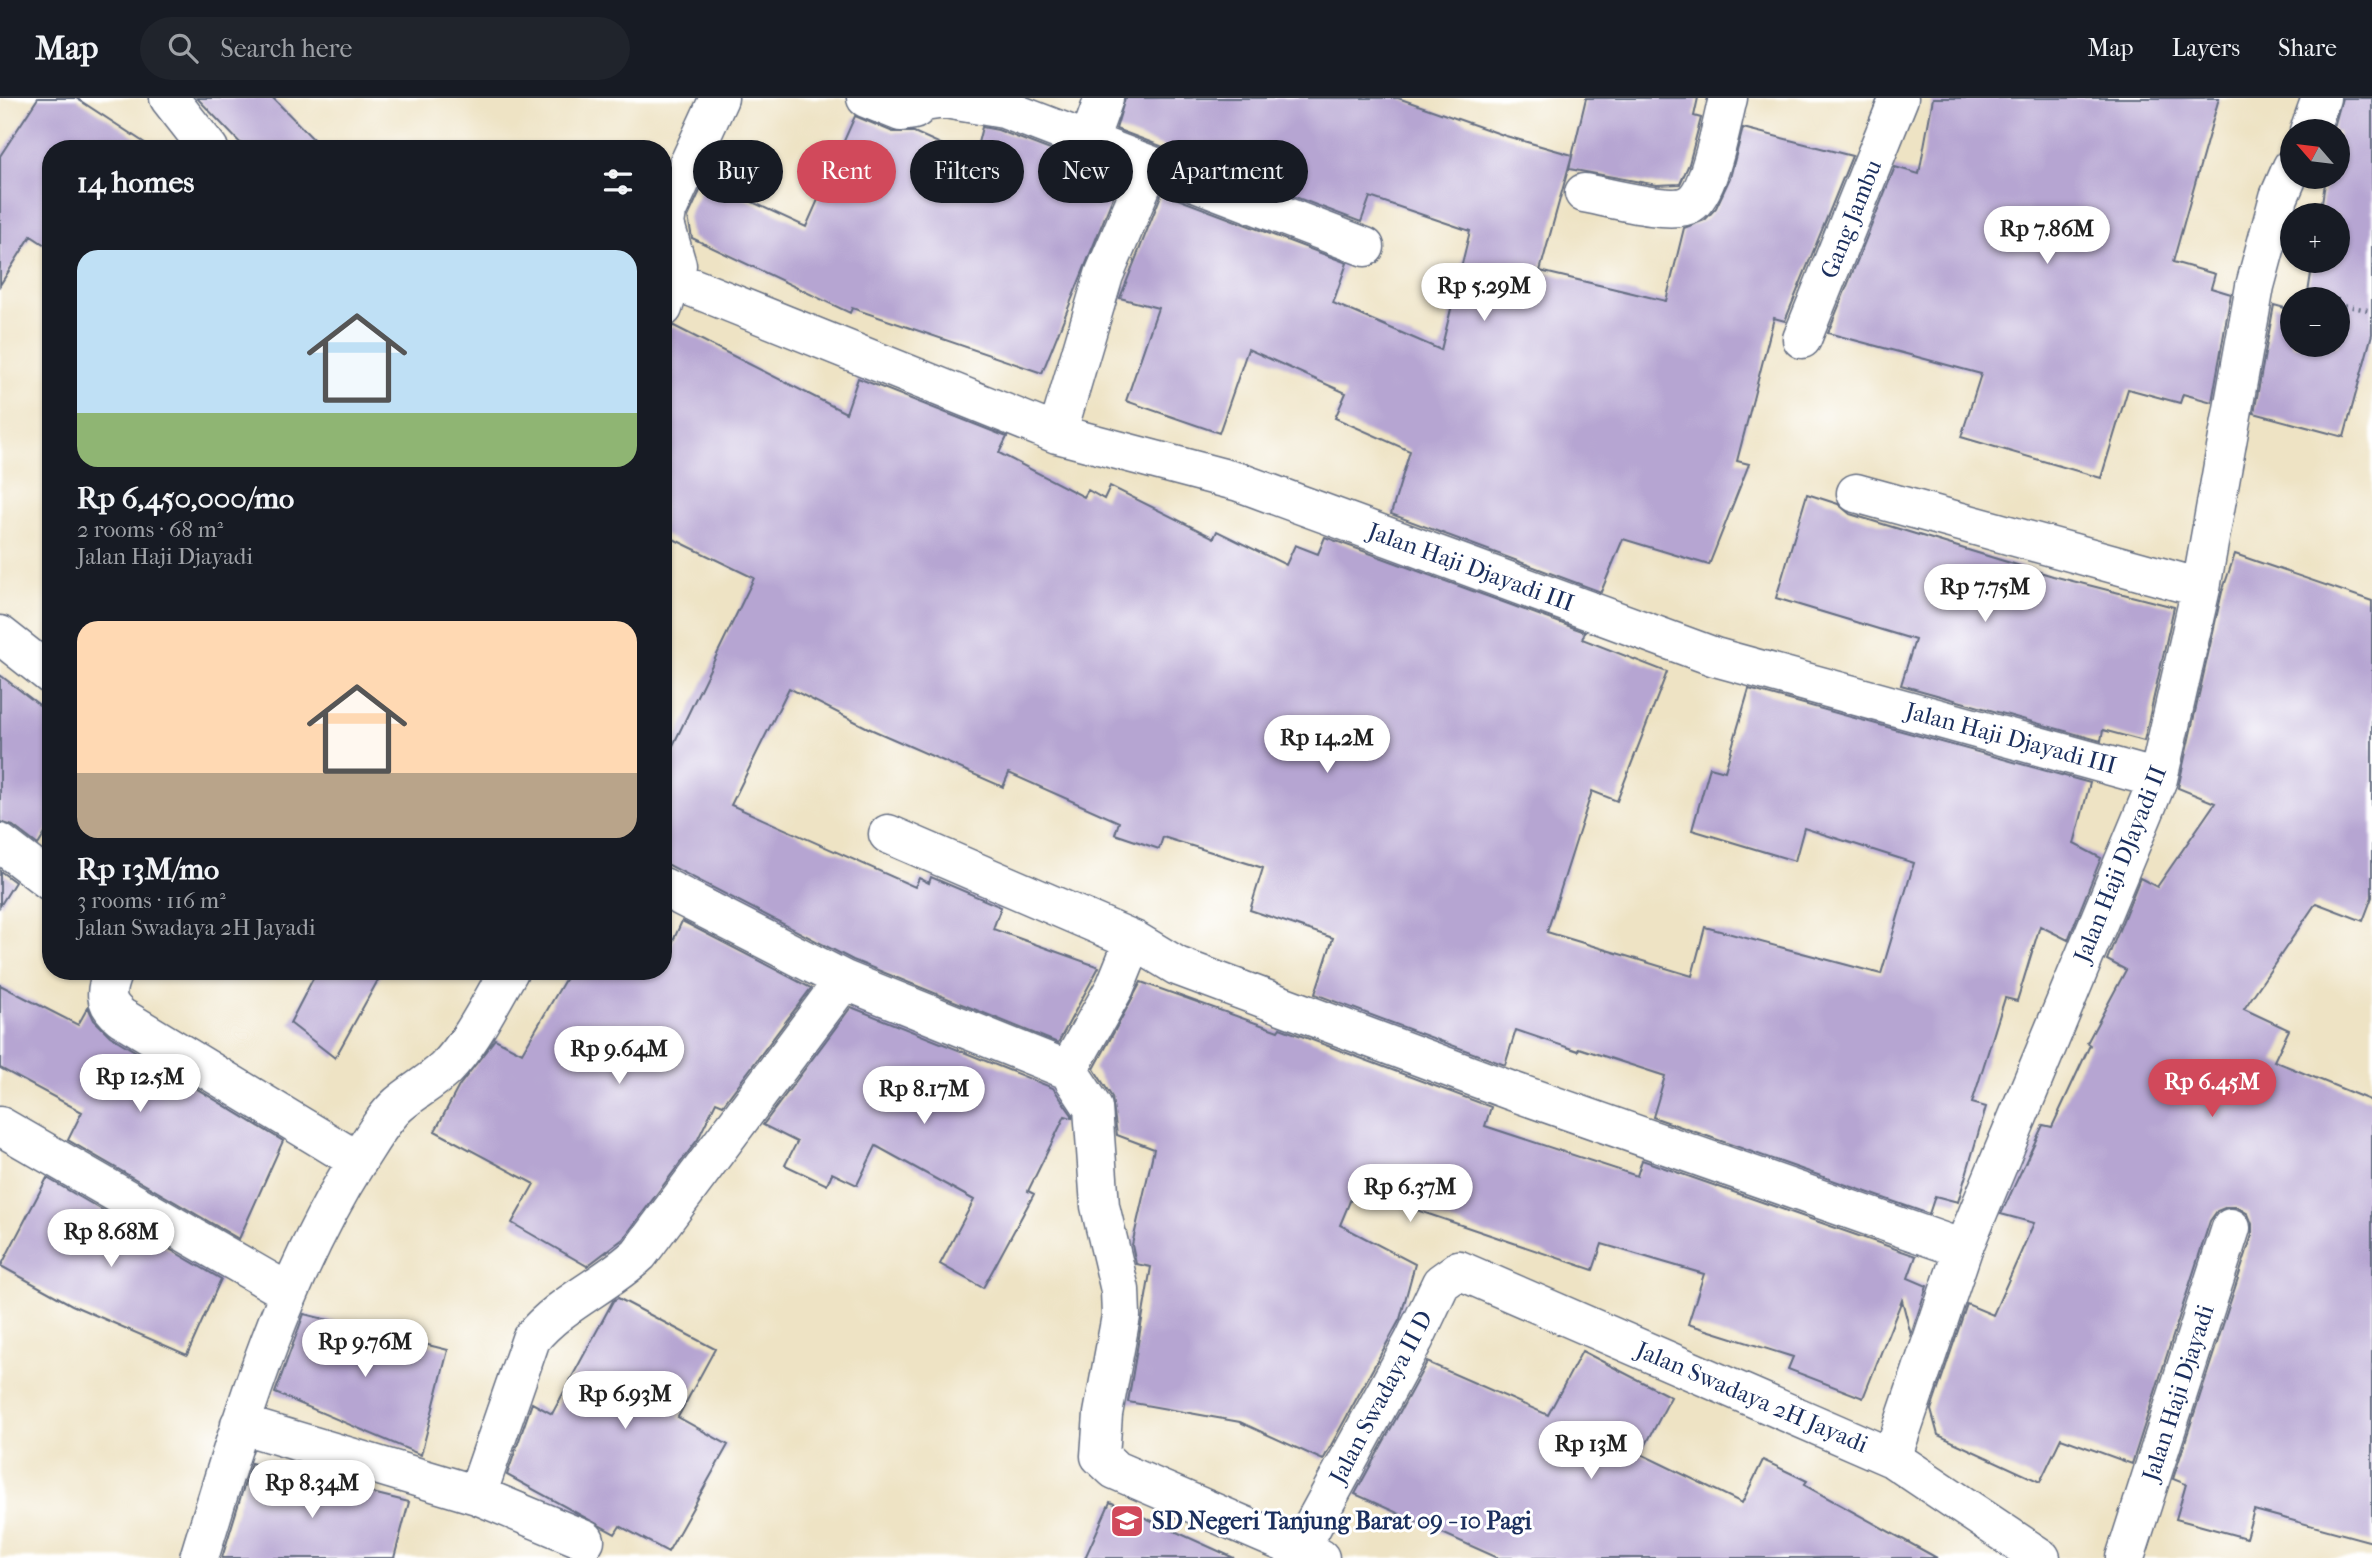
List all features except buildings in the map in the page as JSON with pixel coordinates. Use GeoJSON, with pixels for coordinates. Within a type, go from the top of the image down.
{"type":"FeatureCollection","features":[{"type":"Feature","properties":{"kind":"street"},"geometry":{"type":"LineString","coordinates":[[169,98],[202,140]]}},
{"type":"Feature","properties":{"kind":"street"},"geometry":{"type":"LineString","coordinates":[[672,200],[719,98]]}},
{"type":"Feature","properties":{"kind":"street"},"geometry":{"type":"LineString","coordinates":[[866,98],[901,112],[914,110],[924,102],[946,99],[1004,109],[1089,140],[1104,98]]}},
{"type":"Feature","properties":{"kind":"street"},"geometry":{"type":"LineString","coordinates":[[1584,193],[1674,208],[1692,204],[1704,186],[1728,98]]}},
{"type":"Feature","properties":{"kind":"street","name":"Gang Jambu"},"geometry":{"type":"LineString","coordinates":[[1802,339],[1899,98]]}},
{"type":"Feature","properties":{"kind":"street"},"geometry":{"type":"LineString","coordinates":[[2313,119],[2321,98]]}},
{"type":"Feature","properties":{"kind":"street"},"geometry":{"type":"LineString","coordinates":[[1057,434],[1104,275],[1147,173]]}},
{"type":"Feature","properties":{"kind":"street","name":"Jalan Haji DJayadi II"},"geometry":{"type":"LineString","coordinates":[[1892,1458],[1964,1249],[2158,779],[2201,588],[2255,286],[2282,189]]}},
{"type":"Feature","properties":{"kind":"street"},"geometry":{"type":"LineString","coordinates":[[1248,203],[1365,247]]}},
{"type":"Feature","properties":{"kind":"street"},"geometry":{"type":"LineString","coordinates":[[672,248],[677,265],[672,283]]}},
{"type":"Feature","properties":{"kind":"street","name":"Jalan Haji Djayadi III"},"geometry":{"type":"LineString","coordinates":[[672,295],[1057,434],[1239,482],[1715,657],[2158,779]]}},
{"type":"Feature","properties":{"kind":"street"},"geometry":{"type":"LineString","coordinates":[[1856,493],[2201,588]]}},
{"type":"Feature","properties":{"kind":"street"},"geometry":{"type":"LineString","coordinates":[[0,635],[42,668]]}},
{"type":"Feature","properties":{"kind":"street"},"geometry":{"type":"LineString","coordinates":[[888,834],[1134,940],[1177,966],[1509,1090],[1964,1249]]}},
{"type":"Feature","properties":{"kind":"street"},"geometry":{"type":"LineString","coordinates":[[0,843],[42,875]]}},
{"type":"Feature","properties":{"kind":"street"},"geometry":{"type":"LineString","coordinates":[[672,892],[844,980],[1068,1070],[1093,1108],[1100,1206],[1120,1290],[1121,1316],[1103,1414],[1100,1456],[1115,1470],[1305,1554]]}},
{"type":"Feature","properties":{"kind":"street"},"geometry":{"type":"LineString","coordinates":[[1068,1070],[1115,987],[1134,940]]}},
{"type":"Feature","properties":{"kind":"street"},"geometry":{"type":"LineString","coordinates":[[110,980],[105,992],[109,1007],[121,1017],[358,1161]]}},
{"type":"Feature","properties":{"kind":"street"},"geometry":{"type":"LineString","coordinates":[[199,1558],[240,1424],[288,1292],[358,1161],[396,1106],[444,1069],[462,1048],[504,980]]}},
{"type":"Feature","properties":{"kind":"street"},"geometry":{"type":"LineString","coordinates":[[477,1495],[531,1339],[547,1320],[620,1272],[639,1254],[844,980]]}},
{"type":"Feature","properties":{"kind":"street"},"geometry":{"type":"LineString","coordinates":[[0,1126],[288,1292]]}},
{"type":"Feature","properties":{"kind":"street","name":"Jalan Haji Djayadi"},"geometry":{"type":"LineString","coordinates":[[2125,1558],[2231,1228]]}},
{"type":"Feature","properties":{"kind":"street","name":"Jalan Swadaya 2H Jayadi"},"geometry":{"type":"LineString","coordinates":[[1449,1275],[1459,1270],[1892,1458],[2041,1558]]}},
{"type":"Feature","properties":{"kind":"street","name":"Jalan Swadaya II D"},"geometry":{"type":"LineString","coordinates":[[1305,1554],[1441,1283],[1449,1275]]}},
{"type":"Feature","properties":{"kind":"street"},"geometry":{"type":"LineString","coordinates":[[240,1424],[477,1495],[585,1540]]}},
{"type":"Feature","properties":{"kind":"path"},"geometry":{"type":"LineString","coordinates":[[2350,306],[2372,311]]}},
{"type":"Feature","properties":{"kind":"place","name":"SD Negeri Tanjung Barat 09 - 10 Pagi"},"geometry":{"type":"Point","coordinates":[1127,1521]}}]}
